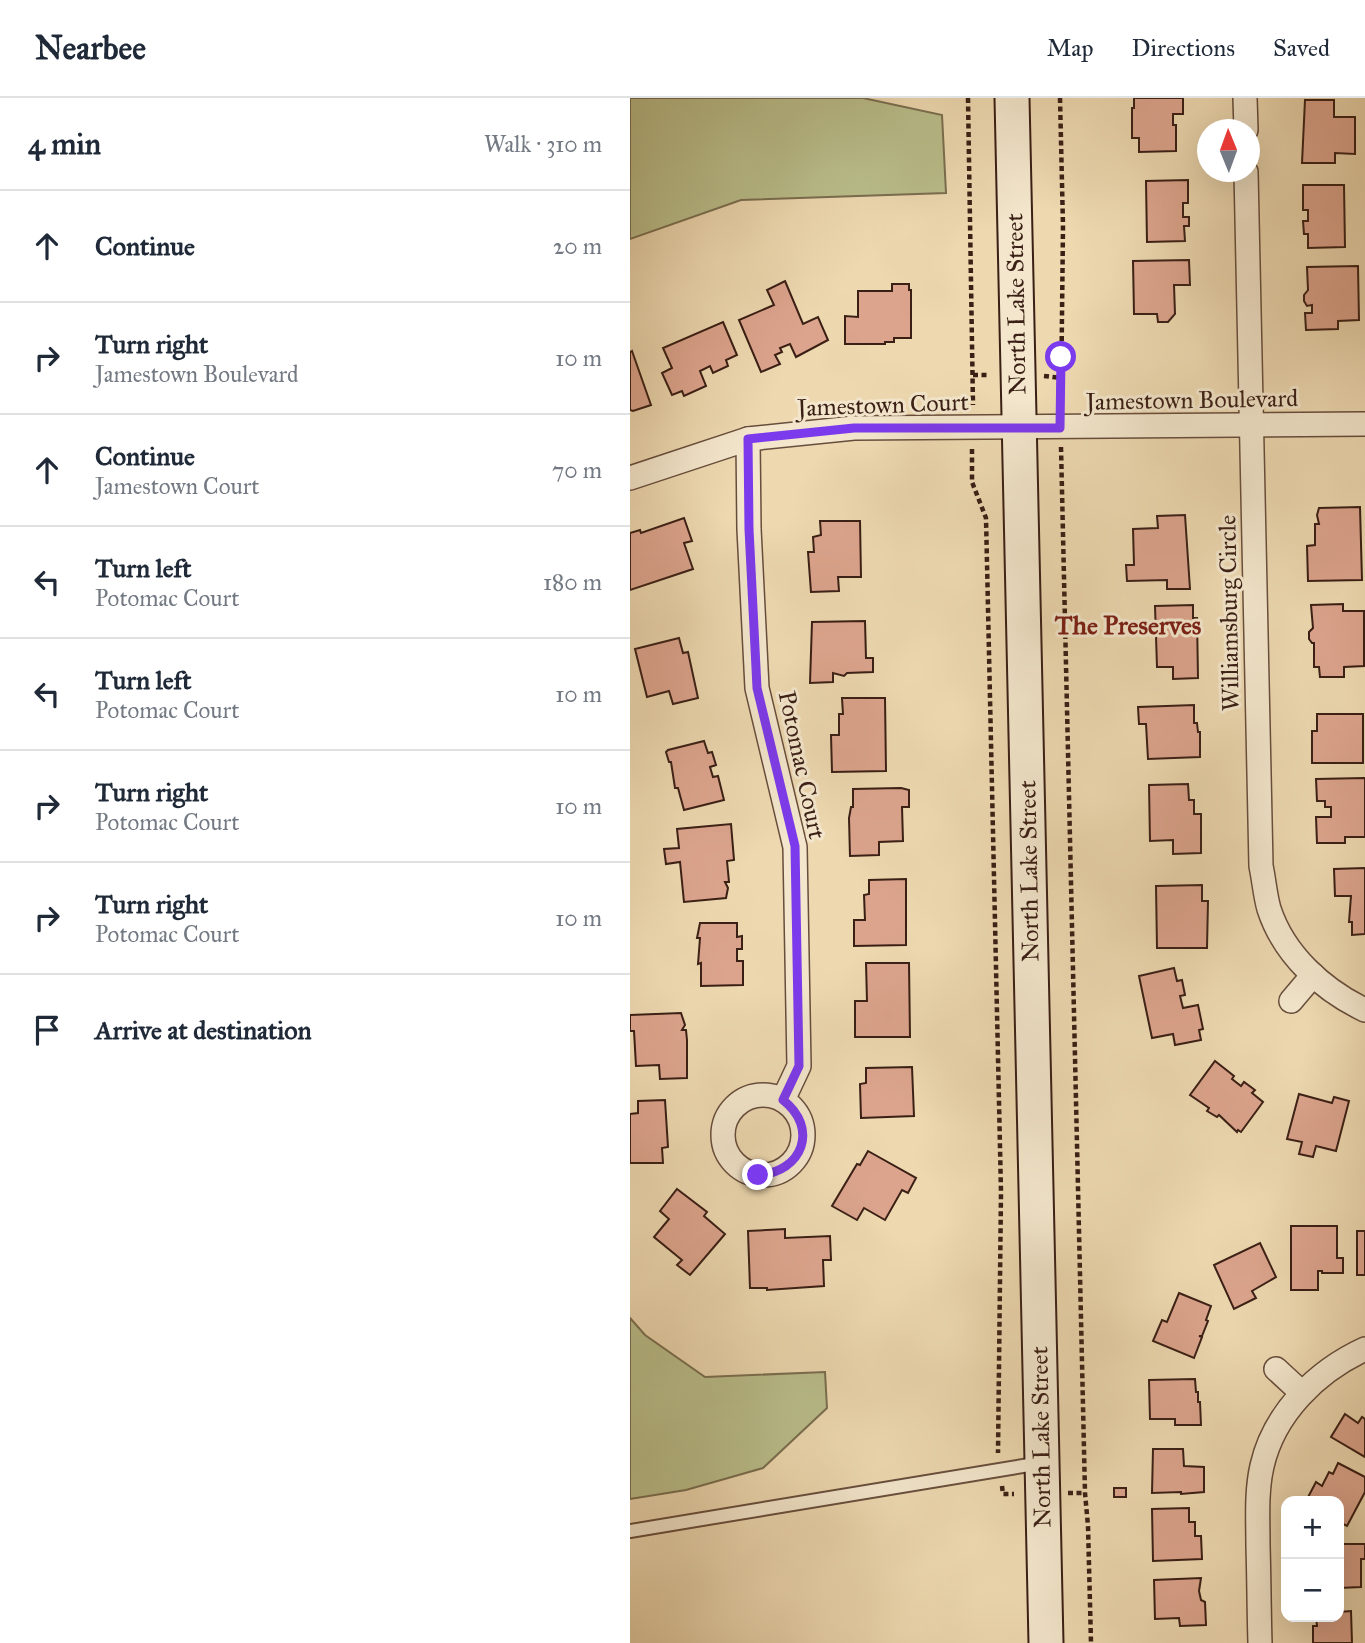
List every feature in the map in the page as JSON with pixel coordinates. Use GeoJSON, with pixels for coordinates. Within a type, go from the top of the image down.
{"type":"FeatureCollection","features":[{"type":"Feature","properties":{"kind":"street","name":"North Lake Street"},"geometry":{"type":"LineString","coordinates":[[1012,98],[1046,1643]]}},
{"type":"Feature","properties":{"kind":"street"},"geometry":{"type":"LineString","coordinates":[[1245,98],[1246,119]]}},
{"type":"Feature","properties":{"kind":"street","name":"Williamsburg Circle"},"geometry":{"type":"LineString","coordinates":[[1246,182],[1261,866],[1269,908],[1282,939],[1314,975],[1343,1000],[1365,1010]]}},
{"type":"Feature","properties":{"kind":"street","name":"Jamestown Boulevard"},"geometry":{"type":"LineString","coordinates":[[1019,427],[1365,424]]}},
{"type":"Feature","properties":{"kind":"street","name":"Jamestown Court"},"geometry":{"type":"LineString","coordinates":[[630,478],[748,439],[854,428],[1019,427]]}},
{"type":"Feature","properties":{"kind":"street","name":"Potomac Court"},"geometry":{"type":"LineString","coordinates":[[748,439],[749,529],[757,688],[795,846],[799,1066],[783,1100]]}},
{"type":"Feature","properties":{"kind":"street"},"geometry":{"type":"LineString","coordinates":[[1291,1001],[1314,975]]}},
{"type":"Feature","properties":{"kind":"street"},"geometry":{"type":"LineString","coordinates":[[1260,1643],[1257,1506],[1262,1466],[1273,1435],[1302,1393],[1329,1368],[1365,1349]]}},
{"type":"Feature","properties":{"kind":"street"},"geometry":{"type":"LineString","coordinates":[[1276,1369],[1302,1393]]}},
{"type":"Feature","properties":{"kind":"lane"},"geometry":{"type":"LineString","coordinates":[[630,1531],[998,1468],[1042,1478]]}},
{"type":"Feature","properties":{"kind":"path"},"geometry":{"type":"LineString","coordinates":[[968,98],[974,374],[972,482],[986,518],[987,546],[1001,1192],[998,1468],[1003,1494],[1042,1478],[1085,1493]]}},
{"type":"Feature","properties":{"kind":"path"},"geometry":{"type":"LineString","coordinates":[[1060,98],[1063,226],[1060,428],[1085,1493],[1091,1643]]}},
{"type":"Feature","properties":{"kind":"green space"},"geometry":{"type":"Polygon","coordinates":[[[630,98],[863,98],[942,115],[946,193],[741,200],[630,239],[630,98]]]}},
{"type":"Feature","properties":{"kind":"green space"},"geometry":{"type":"Polygon","coordinates":[[[630,1318],[645,1335],[705,1377],[825,1372],[827,1408],[763,1468],[686,1490],[630,1499],[630,1318]]]}},
{"type":"Feature","properties":{"kind":"building"},"geometry":{"type":"Polygon","coordinates":[[[1134,98],[1183,98],[1183,114],[1173,114],[1173,125],[1176,125],[1176,151],[1139,152],[1139,138],[1132,138],[1134,98]]]}},
{"type":"Feature","properties":{"kind":"building"},"geometry":{"type":"Polygon","coordinates":[[[1305,100],[1334,100],[1334,117],[1355,117],[1355,154],[1335,153],[1335,163],[1302,163],[1305,100]]]}},
{"type":"Feature","properties":{"kind":"building"},"geometry":{"type":"Polygon","coordinates":[[[1188,180],[1188,203],[1183,203],[1183,217],[1189,217],[1189,226],[1184,226],[1185,241],[1147,242],[1146,181],[1188,180]]]}},
{"type":"Feature","properties":{"kind":"building"},"geometry":{"type":"Polygon","coordinates":[[[1303,185],[1344,185],[1345,247],[1308,248],[1308,234],[1304,234],[1303,221],[1308,221],[1308,210],[1303,210],[1303,185]]]}},
{"type":"Feature","properties":{"kind":"building"},"geometry":{"type":"Polygon","coordinates":[[[1189,260],[1190,285],[1174,285],[1175,314],[1168,322],[1158,322],[1157,314],[1134,314],[1133,261],[1189,260]]]}},
{"type":"Feature","properties":{"kind":"building"},"geometry":{"type":"Polygon","coordinates":[[[1358,266],[1359,320],[1338,321],[1338,329],[1306,330],[1305,313],[1312,313],[1312,305],[1307,306],[1304,301],[1308,290],[1307,267],[1358,266]]]}},
{"type":"Feature","properties":{"kind":"building"},"geometry":{"type":"Polygon","coordinates":[[[785,281],[803,324],[818,317],[828,340],[796,357],[790,344],[780,348],[782,352],[775,355],[780,364],[761,372],[739,320],[774,305],[767,290],[785,281]]]}},
{"type":"Feature","properties":{"kind":"building"},"geometry":{"type":"Polygon","coordinates":[[[892,284],[909,284],[911,338],[894,338],[894,342],[885,344],[845,344],[845,316],[858,317],[858,291],[892,291],[892,284]]]}},
{"type":"Feature","properties":{"kind":"building"},"geometry":{"type":"Polygon","coordinates":[[[723,322],[737,355],[726,360],[728,366],[713,373],[710,366],[700,371],[706,386],[684,396],[682,391],[672,395],[662,373],[672,368],[663,348],[723,322]]]}},
{"type":"Feature","properties":{"kind":"building"},"geometry":{"type":"Polygon","coordinates":[[[632,351],[651,405],[633,411],[630,410],[632,351]]]}},
{"type":"Feature","properties":{"kind":"building"},"geometry":{"type":"Polygon","coordinates":[[[1360,507],[1362,580],[1308,581],[1307,546],[1315,545],[1315,524],[1319,524],[1319,508],[1360,507]]]}},
{"type":"Feature","properties":{"kind":"building"},"geometry":{"type":"Polygon","coordinates":[[[1185,515],[1190,589],[1167,589],[1167,580],[1127,581],[1126,565],[1134,565],[1133,529],[1158,528],[1157,516],[1185,515]]]}},
{"type":"Feature","properties":{"kind":"building"},"geometry":{"type":"Polygon","coordinates":[[[684,518],[692,541],[684,543],[693,569],[630,590],[630,533],[640,530],[641,533],[684,518]]]}},
{"type":"Feature","properties":{"kind":"building"},"geometry":{"type":"Polygon","coordinates":[[[820,521],[860,521],[861,577],[838,577],[839,591],[811,592],[808,552],[814,552],[813,537],[821,535],[820,521]]]}},
{"type":"Feature","properties":{"kind":"building"},"geometry":{"type":"Polygon","coordinates":[[[1343,604],[1343,611],[1364,611],[1364,666],[1344,667],[1344,677],[1320,677],[1319,667],[1314,667],[1314,643],[1309,639],[1309,632],[1313,628],[1311,605],[1343,604]]]}},
{"type":"Feature","properties":{"kind":"building"},"geometry":{"type":"Polygon","coordinates":[[[1193,605],[1193,618],[1197,618],[1198,678],[1173,679],[1173,667],[1157,667],[1155,606],[1193,605]]]}},
{"type":"Feature","properties":{"kind":"building"},"geometry":{"type":"Polygon","coordinates":[[[865,621],[866,658],[873,658],[873,672],[847,673],[844,676],[833,673],[833,682],[810,683],[812,622],[865,621]]]}},
{"type":"Feature","properties":{"kind":"building"},"geometry":{"type":"Polygon","coordinates":[[[679,638],[683,653],[688,652],[698,698],[673,704],[669,691],[647,697],[635,649],[679,638]]]}},
{"type":"Feature","properties":{"kind":"building"},"geometry":{"type":"Polygon","coordinates":[[[842,698],[885,698],[886,771],[832,772],[831,735],[839,735],[839,714],[843,714],[842,698]]]}},
{"type":"Feature","properties":{"kind":"building"},"geometry":{"type":"Polygon","coordinates":[[[1194,705],[1194,723],[1197,723],[1200,732],[1200,757],[1148,759],[1146,724],[1139,724],[1138,707],[1194,705]]]}},
{"type":"Feature","properties":{"kind":"building"},"geometry":{"type":"Polygon","coordinates":[[[1317,714],[1363,714],[1363,763],[1312,763],[1312,731],[1317,731],[1317,714]]]}},
{"type":"Feature","properties":{"kind":"building"},"geometry":{"type":"Polygon","coordinates":[[[704,741],[708,753],[712,752],[716,765],[710,767],[713,777],[718,776],[724,800],[684,810],[666,752],[704,741]]]}},
{"type":"Feature","properties":{"kind":"building"},"geometry":{"type":"Polygon","coordinates":[[[1365,778],[1365,837],[1345,837],[1345,843],[1317,843],[1316,817],[1331,817],[1331,807],[1325,807],[1325,801],[1317,801],[1316,779],[1365,778]]]}},
{"type":"Feature","properties":{"kind":"building"},"geometry":{"type":"Polygon","coordinates":[[[1188,784],[1189,800],[1194,800],[1194,814],[1201,814],[1201,853],[1173,854],[1173,840],[1150,841],[1149,785],[1188,784]]]}},
{"type":"Feature","properties":{"kind":"building"},"geometry":{"type":"Polygon","coordinates":[[[853,789],[909,790],[909,807],[902,807],[903,841],[879,842],[879,855],[850,856],[849,818],[853,807],[853,789]]]}},
{"type":"Feature","properties":{"kind":"building"},"geometry":{"type":"Polygon","coordinates":[[[731,824],[734,860],[727,861],[729,882],[725,882],[728,888],[726,898],[684,902],[680,862],[666,864],[664,849],[679,848],[677,829],[731,824]]]}},
{"type":"Feature","properties":{"kind":"building"},"geometry":{"type":"Polygon","coordinates":[[[1365,868],[1365,934],[1352,935],[1352,922],[1349,922],[1351,896],[1335,896],[1334,869],[1365,868]]]}},
{"type":"Feature","properties":{"kind":"building"},"geometry":{"type":"Polygon","coordinates":[[[906,879],[906,945],[854,946],[854,920],[865,920],[864,895],[869,894],[869,880],[906,879]]]}},
{"type":"Feature","properties":{"kind":"building"},"geometry":{"type":"Polygon","coordinates":[[[1202,885],[1202,901],[1208,901],[1207,948],[1157,948],[1156,886],[1202,885]]]}},
{"type":"Feature","properties":{"kind":"building"},"geometry":{"type":"Polygon","coordinates":[[[700,923],[737,923],[737,937],[742,936],[742,949],[737,949],[737,961],[743,961],[743,985],[701,986],[701,963],[698,964],[700,938],[697,938],[700,923]]]}},
{"type":"Feature","properties":{"kind":"building"},"geometry":{"type":"Polygon","coordinates":[[[866,963],[909,963],[910,1037],[855,1037],[855,1001],[867,1001],[866,963]]]}},
{"type":"Feature","properties":{"kind":"building"},"geometry":{"type":"Polygon","coordinates":[[[1174,968],[1177,981],[1182,980],[1185,995],[1180,996],[1183,1008],[1198,1005],[1203,1029],[1199,1030],[1201,1040],[1175,1045],[1173,1034],[1152,1038],[1139,976],[1174,968]]]}},
{"type":"Feature","properties":{"kind":"building"},"geometry":{"type":"Polygon","coordinates":[[[681,1013],[685,1025],[682,1030],[686,1030],[687,1040],[687,1078],[660,1079],[659,1065],[636,1066],[634,1031],[630,1031],[630,1015],[681,1013]]]}},
{"type":"Feature","properties":{"kind":"building"},"geometry":{"type":"Polygon","coordinates":[[[1215,1061],[1234,1076],[1232,1079],[1241,1086],[1244,1082],[1255,1090],[1252,1093],[1263,1102],[1241,1132],[1237,1132],[1219,1115],[1217,1117],[1207,1111],[1209,1108],[1190,1095],[1215,1061]]]}},
{"type":"Feature","properties":{"kind":"building"},"geometry":{"type":"Polygon","coordinates":[[[912,1067],[914,1116],[861,1118],[860,1084],[866,1083],[866,1068],[912,1067]]]}},
{"type":"Feature","properties":{"kind":"building"},"geometry":{"type":"Polygon","coordinates":[[[1299,1094],[1332,1103],[1334,1097],[1349,1101],[1336,1151],[1316,1146],[1313,1157],[1299,1154],[1302,1142],[1287,1139],[1299,1094]]]}},
{"type":"Feature","properties":{"kind":"building"},"geometry":{"type":"Polygon","coordinates":[[[665,1100],[668,1147],[662,1148],[663,1163],[630,1163],[630,1114],[638,1113],[638,1101],[665,1100]]]}},
{"type":"Feature","properties":{"kind":"building"},"geometry":{"type":"Polygon","coordinates":[[[868,1151],[916,1178],[908,1193],[902,1190],[885,1220],[864,1208],[857,1220],[832,1206],[868,1151]]]}},
{"type":"Feature","properties":{"kind":"building"},"geometry":{"type":"Polygon","coordinates":[[[677,1189],[707,1212],[704,1216],[725,1234],[690,1275],[677,1265],[682,1260],[654,1237],[669,1219],[660,1211],[677,1189]]]}},
{"type":"Feature","properties":{"kind":"building"},"geometry":{"type":"Polygon","coordinates":[[[1291,1226],[1337,1226],[1337,1258],[1343,1258],[1343,1273],[1318,1271],[1318,1290],[1291,1290],[1291,1226]]]}},
{"type":"Feature","properties":{"kind":"building"},"geometry":{"type":"Polygon","coordinates":[[[785,1229],[785,1238],[830,1236],[831,1260],[823,1260],[824,1286],[767,1290],[750,1288],[748,1231],[785,1229]]]}},
{"type":"Feature","properties":{"kind":"building"},"geometry":{"type":"Polygon","coordinates":[[[1357,1231],[1365,1231],[1365,1275],[1357,1275],[1357,1231]]]}},
{"type":"Feature","properties":{"kind":"building"},"geometry":{"type":"Polygon","coordinates":[[[1260,1243],[1276,1277],[1252,1291],[1256,1298],[1234,1309],[1214,1265],[1260,1243]]]}},
{"type":"Feature","properties":{"kind":"building"},"geometry":{"type":"Polygon","coordinates":[[[1179,1293],[1211,1306],[1194,1358],[1153,1341],[1162,1320],[1167,1322],[1179,1293]]]}},
{"type":"Feature","properties":{"kind":"building"},"geometry":{"type":"Polygon","coordinates":[[[1195,1379],[1201,1425],[1175,1425],[1175,1419],[1150,1419],[1149,1380],[1195,1379]]]}},
{"type":"Feature","properties":{"kind":"building"},"geometry":{"type":"Polygon","coordinates":[[[1345,1414],[1358,1423],[1362,1417],[1365,1419],[1365,1457],[1331,1437],[1345,1414]]]}},
{"type":"Feature","properties":{"kind":"building"},"geometry":{"type":"Polygon","coordinates":[[[1153,1449],[1183,1449],[1184,1466],[1204,1467],[1204,1492],[1152,1493],[1153,1449]]]}},
{"type":"Feature","properties":{"kind":"building"},"geometry":{"type":"Polygon","coordinates":[[[1338,1463],[1365,1477],[1365,1492],[1347,1526],[1344,1524],[1344,1496],[1309,1496],[1316,1482],[1322,1486],[1329,1472],[1333,1474],[1338,1463]]]}},
{"type":"Feature","properties":{"kind":"building"},"geometry":{"type":"Polygon","coordinates":[[[1114,1488],[1126,1488],[1126,1497],[1114,1497],[1114,1488]]]}},
{"type":"Feature","properties":{"kind":"building"},"geometry":{"type":"Polygon","coordinates":[[[1189,1508],[1189,1522],[1195,1522],[1195,1536],[1201,1536],[1202,1559],[1153,1561],[1152,1509],[1189,1508]]]}},
{"type":"Feature","properties":{"kind":"building"},"geometry":{"type":"Polygon","coordinates":[[[1344,1544],[1365,1544],[1365,1559],[1361,1559],[1361,1587],[1344,1588],[1344,1544]]]}},
{"type":"Feature","properties":{"kind":"building"},"geometry":{"type":"Polygon","coordinates":[[[1201,1578],[1199,1591],[1201,1600],[1205,1602],[1206,1625],[1180,1626],[1179,1618],[1155,1619],[1154,1580],[1201,1578]]]}},
{"type":"Feature","properties":{"kind":"building"},"geometry":{"type":"Polygon","coordinates":[[[1351,1611],[1352,1643],[1313,1643],[1313,1626],[1317,1626],[1317,1622],[1344,1622],[1344,1612],[1351,1611]]]}},
{"type":"Feature","properties":{"kind":"district","name":"The Preserves"},"geometry":{"type":"Point","coordinates":[1128,625]}},
{"type":"Feature","properties":{"kind":"route"},"geometry":{"type":"LineString","coordinates":[[758,1175],[781,1171],[791,1164],[798,1155],[803,1132],[800,1119],[793,1108],[783,1100],[799,1066],[795,846],[757,688],[749,529],[748,439],[854,428],[1060,428],[1061,357]]}}]}
